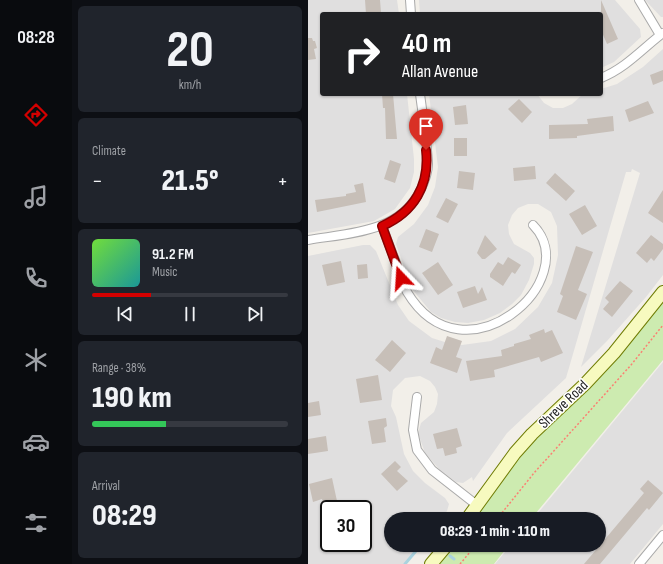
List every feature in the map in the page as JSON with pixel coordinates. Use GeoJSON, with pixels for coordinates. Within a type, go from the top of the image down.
{"type":"FeatureCollection","features":[{"type":"Feature","properties":{"kind":"main road","name":"Shreve Road"},"geometry":{"type":"LineString","coordinates":[[473,512],[515,453],[532,434],[585,384],[609,358],[663,292]]}},
{"type":"Feature","properties":{"kind":"main road"},"geometry":{"type":"LineString","coordinates":[[431,564],[441,552]]}},
{"type":"Feature","properties":{"kind":"street"},"geometry":{"type":"LineString","coordinates":[[410,0],[412,12]]}},
{"type":"Feature","properties":{"kind":"street"},"geometry":{"type":"LineString","coordinates":[[603,77],[612,74],[626,65],[662,34],[639,0]]}},
{"type":"Feature","properties":{"kind":"street"},"geometry":{"type":"LineString","coordinates":[[308,240],[382,226],[394,221],[409,208],[417,197],[423,184],[428,164],[420,96]]}},
{"type":"Feature","properties":{"kind":"street"},"geometry":{"type":"LineString","coordinates":[[382,226],[406,292],[412,302],[432,320],[444,326],[469,330],[484,328],[509,317],[525,303],[534,292],[546,264],[547,255],[546,245],[534,224]]}},
{"type":"Feature","properties":{"kind":"street"},"geometry":{"type":"LineString","coordinates":[[417,397],[413,430],[417,450],[432,470],[478,506]]}},
{"type":"Feature","properties":{"kind":"street"},"geometry":{"type":"LineString","coordinates":[[639,564],[663,535]]}},
{"type":"Feature","properties":{"kind":"path"},"geometry":{"type":"LineString","coordinates":[[503,512],[534,474],[631,365],[663,325]]}},
{"type":"Feature","properties":{"kind":"path"},"geometry":{"type":"LineString","coordinates":[[460,564],[470,552]]}},
{"type":"Feature","properties":{"kind":"shaded area"},"geometry":{"type":"Polygon","coordinates":[[[308,0],[397,0],[399,12],[320,12],[320,96],[407,96],[414,159],[414,172],[410,188],[395,209],[374,221],[308,233],[308,0]]]}},
{"type":"Feature","properties":{"kind":"shaded area"},"geometry":{"type":"Polygon","coordinates":[[[419,0],[615,0],[640,29],[641,37],[614,62],[603,67],[603,12],[420,12],[419,0]]]}},
{"type":"Feature","properties":{"kind":"shaded area"},"geometry":{"type":"Polygon","coordinates":[[[645,0],[663,0],[663,17],[661,17],[645,0]]]}},
{"type":"Feature","properties":{"kind":"shaded area"},"geometry":{"type":"Polygon","coordinates":[[[663,49],[663,275],[646,297],[607,341],[581,367],[640,173],[632,169],[631,172],[626,172],[566,378],[507,433],[473,481],[472,477],[463,483],[456,482],[440,470],[425,453],[418,433],[421,423],[434,412],[437,404],[438,394],[435,387],[430,381],[420,376],[405,378],[393,390],[391,406],[396,417],[404,454],[413,471],[425,483],[445,498],[449,504],[447,511],[384,512],[384,552],[414,552],[405,564],[308,564],[308,256],[363,245],[370,245],[376,251],[398,305],[409,321],[432,338],[448,343],[462,345],[491,341],[515,329],[538,307],[552,283],[558,255],[557,226],[551,212],[538,204],[528,204],[518,208],[512,215],[508,225],[509,234],[514,244],[530,253],[534,258],[534,264],[529,280],[521,295],[500,313],[484,320],[468,323],[455,322],[441,318],[431,312],[412,289],[396,244],[398,237],[414,224],[428,205],[435,187],[438,167],[429,96],[539,96],[544,103],[553,108],[563,108],[572,104],[581,96],[603,96],[603,88],[617,84],[643,67],[663,49]]]}},
{"type":"Feature","properties":{"kind":"shaded area"},"geometry":{"type":"Polygon","coordinates":[[[663,362],[663,524],[630,564],[495,564],[505,552],[606,552],[606,512],[539,512],[663,362]]]}},
{"type":"Feature","properties":{"kind":"green space"},"geometry":{"type":"Polygon","coordinates":[[[663,300],[663,360],[537,512],[479,512],[522,452],[663,300]]]}},
{"type":"Feature","properties":{"kind":"green space"},"geometry":{"type":"Polygon","coordinates":[[[446,552],[503,552],[494,564],[437,564],[446,552]]]}},
{"type":"Feature","properties":{"kind":"building"},"geometry":{"type":"Polygon","coordinates":[[[365,0],[380,0],[381,12],[366,12],[365,0]]]}},
{"type":"Feature","properties":{"kind":"building"},"geometry":{"type":"Polygon","coordinates":[[[601,0],[618,39],[607,44],[603,35],[603,12],[601,12],[601,0]]]}},
{"type":"Feature","properties":{"kind":"building"},"geometry":{"type":"Polygon","coordinates":[[[308,38],[312,38],[313,41],[315,41],[317,48],[314,49],[316,59],[308,60],[308,38]]]}},
{"type":"Feature","properties":{"kind":"building"},"geometry":{"type":"Polygon","coordinates":[[[663,70],[663,81],[653,85],[650,75],[663,70]]]}},
{"type":"Feature","properties":{"kind":"building"},"geometry":{"type":"Polygon","coordinates":[[[382,96],[393,96],[397,139],[386,139],[385,108],[383,108],[382,96]]]}},
{"type":"Feature","properties":{"kind":"building"},"geometry":{"type":"Polygon","coordinates":[[[519,99],[532,112],[522,123],[508,109],[519,99]]]}},
{"type":"Feature","properties":{"kind":"building"},"geometry":{"type":"Polygon","coordinates":[[[648,101],[654,113],[629,122],[625,110],[648,101]]]}},
{"type":"Feature","properties":{"kind":"building"},"geometry":{"type":"Polygon","coordinates":[[[466,105],[468,124],[455,125],[453,107],[466,105]]]}},
{"type":"Feature","properties":{"kind":"building"},"geometry":{"type":"Polygon","coordinates":[[[613,116],[614,131],[577,136],[577,138],[549,139],[549,125],[588,124],[587,119],[613,116]]]}},
{"type":"Feature","properties":{"kind":"building"},"geometry":{"type":"Polygon","coordinates":[[[454,138],[467,138],[467,156],[454,156],[454,138]]]}},
{"type":"Feature","properties":{"kind":"building"},"geometry":{"type":"Polygon","coordinates":[[[390,160],[401,164],[395,183],[384,179],[390,160]]]}},
{"type":"Feature","properties":{"kind":"building"},"geometry":{"type":"Polygon","coordinates":[[[535,166],[536,179],[514,181],[513,168],[535,166]]]}},
{"type":"Feature","properties":{"kind":"building"},"geometry":{"type":"Polygon","coordinates":[[[459,171],[475,173],[473,190],[457,188],[459,171]]]}},
{"type":"Feature","properties":{"kind":"building"},"geometry":{"type":"Polygon","coordinates":[[[555,173],[575,191],[566,201],[546,183],[555,173]]]}},
{"type":"Feature","properties":{"kind":"building"},"geometry":{"type":"Polygon","coordinates":[[[363,183],[366,202],[317,212],[315,200],[346,196],[346,194],[356,192],[354,185],[363,183]]]}},
{"type":"Feature","properties":{"kind":"building"},"geometry":{"type":"Polygon","coordinates":[[[663,190],[663,223],[648,213],[663,190]]]}},
{"type":"Feature","properties":{"kind":"building"},"geometry":{"type":"Polygon","coordinates":[[[446,198],[458,204],[448,223],[436,217],[446,198]]]}},
{"type":"Feature","properties":{"kind":"building"},"geometry":{"type":"Polygon","coordinates":[[[585,205],[597,226],[582,235],[569,214],[585,205]]]}},
{"type":"Feature","properties":{"kind":"building"},"geometry":{"type":"Polygon","coordinates":[[[426,229],[439,234],[432,252],[419,247],[426,229]]]}},
{"type":"Feature","properties":{"kind":"building"},"geometry":{"type":"Polygon","coordinates":[[[485,235],[497,249],[485,259],[482,259],[477,253],[485,235]]]}},
{"type":"Feature","properties":{"kind":"building"},"geometry":{"type":"Polygon","coordinates":[[[651,235],[663,244],[663,249],[654,261],[651,258],[647,263],[636,253],[651,235]]]}},
{"type":"Feature","properties":{"kind":"building"},"geometry":{"type":"Polygon","coordinates":[[[576,246],[593,252],[578,290],[587,294],[576,320],[557,312],[563,296],[560,294],[576,246]]]}},
{"type":"Feature","properties":{"kind":"building"},"geometry":{"type":"Polygon","coordinates":[[[508,257],[521,265],[515,274],[512,272],[503,286],[490,277],[490,274],[498,262],[503,265],[508,257]]]}},
{"type":"Feature","properties":{"kind":"building"},"geometry":{"type":"Polygon","coordinates":[[[341,261],[345,282],[327,286],[322,265],[341,261]]]}},
{"type":"Feature","properties":{"kind":"building"},"geometry":{"type":"Polygon","coordinates":[[[438,262],[453,285],[438,295],[422,273],[438,262]]]}},
{"type":"Feature","properties":{"kind":"building"},"geometry":{"type":"Polygon","coordinates":[[[367,264],[368,278],[358,279],[357,265],[367,264]]]}},
{"type":"Feature","properties":{"kind":"building"},"geometry":{"type":"Polygon","coordinates":[[[620,281],[633,291],[612,317],[603,309],[609,302],[605,298],[620,281]]]}},
{"type":"Feature","properties":{"kind":"building"},"geometry":{"type":"Polygon","coordinates":[[[475,286],[478,294],[482,287],[487,300],[463,308],[457,292],[475,286]]]}},
{"type":"Feature","properties":{"kind":"building"},"geometry":{"type":"Polygon","coordinates":[[[544,329],[545,333],[552,330],[563,353],[541,362],[539,357],[494,370],[495,377],[470,381],[466,361],[502,356],[501,350],[531,339],[529,335],[544,329]]]}},
{"type":"Feature","properties":{"kind":"building"},"geometry":{"type":"Polygon","coordinates":[[[447,336],[462,341],[456,357],[462,359],[457,373],[430,363],[436,347],[442,350],[447,336]]]}},
{"type":"Feature","properties":{"kind":"building"},"geometry":{"type":"Polygon","coordinates":[[[392,340],[406,353],[390,372],[375,360],[392,340]]]}},
{"type":"Feature","properties":{"kind":"building"},"geometry":{"type":"Polygon","coordinates":[[[378,375],[382,400],[360,403],[356,379],[378,375]]]}},
{"type":"Feature","properties":{"kind":"building"},"geometry":{"type":"Polygon","coordinates":[[[319,401],[321,415],[308,417],[308,403],[319,401]]]}},
{"type":"Feature","properties":{"kind":"building"},"geometry":{"type":"Polygon","coordinates":[[[386,418],[387,426],[384,428],[386,442],[372,444],[368,421],[386,418]]]}},
{"type":"Feature","properties":{"kind":"building"},"geometry":{"type":"Polygon","coordinates":[[[457,428],[462,446],[456,448],[457,453],[445,456],[443,448],[437,449],[433,434],[457,428]]]}},
{"type":"Feature","properties":{"kind":"building"},"geometry":{"type":"Polygon","coordinates":[[[326,436],[328,451],[308,454],[308,439],[326,436]]]}},
{"type":"Feature","properties":{"kind":"building"},"geometry":{"type":"Polygon","coordinates":[[[395,461],[401,467],[397,471],[408,481],[397,491],[381,474],[395,461]]]}},
{"type":"Feature","properties":{"kind":"building"},"geometry":{"type":"Polygon","coordinates":[[[332,478],[337,500],[322,499],[313,502],[309,484],[332,478]]]}},
{"type":"Feature","properties":{"kind":"building"},"geometry":{"type":"Polygon","coordinates":[[[648,480],[663,493],[649,510],[647,508],[600,564],[584,564],[594,552],[606,552],[606,538],[644,493],[640,489],[648,480]]]}},
{"type":"Feature","properties":{"kind":"waterway"},"geometry":{"type":"LineString","coordinates":[[405,564],[415,552]]}},
{"type":"Feature","properties":{"kind":"waterway"},"geometry":{"type":"LineString","coordinates":[[450,556],[454,559]]}},
{"type":"Feature","properties":{"kind":"route"},"geometry":{"type":"LineString","coordinates":[[401,278],[382,226],[399,217],[409,208],[417,197],[423,184],[428,164],[426,150]]}}]}
